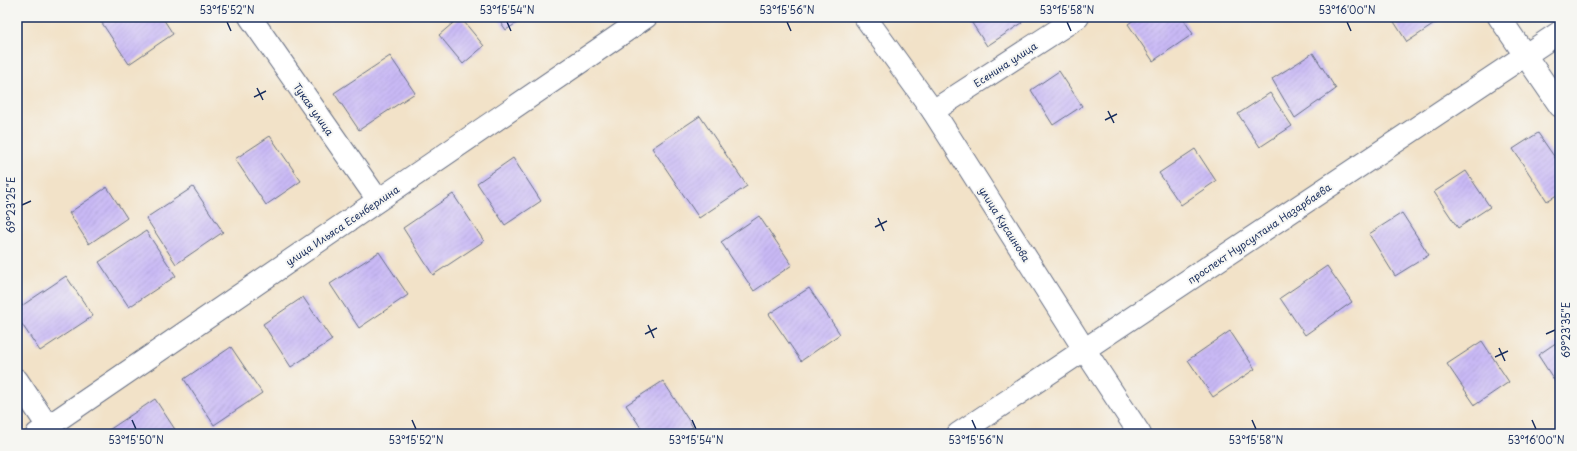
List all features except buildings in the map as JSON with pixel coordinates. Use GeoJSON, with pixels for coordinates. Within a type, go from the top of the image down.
{"type":"FeatureCollection","features":[{"type":"Feature","properties":{"kind":"street","name":"Тукая улица"},"geometry":{"type":"LineString","coordinates":[[250,17],[378,200]]}},
{"type":"Feature","properties":{"kind":"street","name":"улица Ильяса Есенберлина"},"geometry":{"type":"LineString","coordinates":[[46,432],[378,200],[646,17]]}},
{"type":"Feature","properties":{"kind":"street","name":"улица Кусаинова"},"geometry":{"type":"LineString","coordinates":[[865,17],[933,110],[1084,350],[1140,434]]}},
{"type":"Feature","properties":{"kind":"street","name":"Есенина улица"},"geometry":{"type":"LineString","coordinates":[[933,110],[1078,17]]}},
{"type":"Feature","properties":{"kind":"street"},"geometry":{"type":"LineString","coordinates":[[1499,17],[1560,106]]}},
{"type":"Feature","properties":{"kind":"street","name":"проспект Нурсултана Назарбаева"},"geometry":{"type":"LineString","coordinates":[[958,434],[1560,32]]}},
{"type":"Feature","properties":{"kind":"street"},"geometry":{"type":"LineString","coordinates":[[17,380],[46,432]]}}]}
